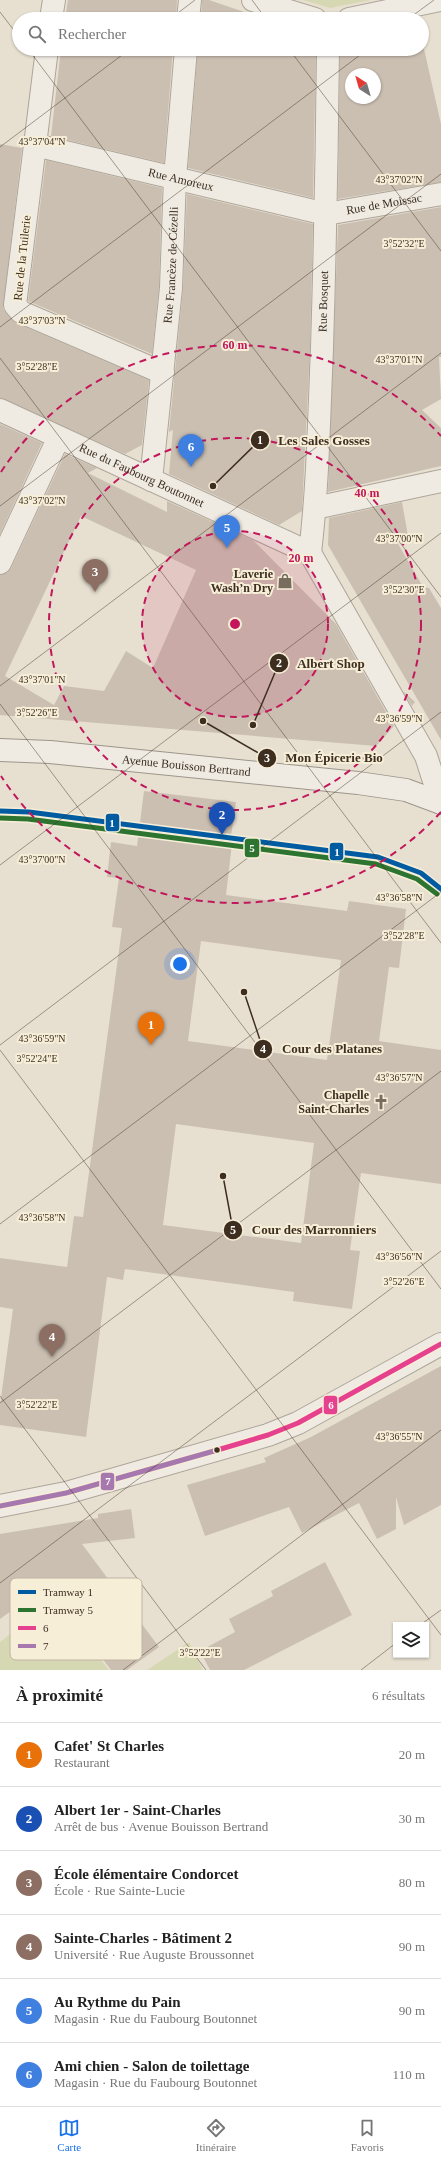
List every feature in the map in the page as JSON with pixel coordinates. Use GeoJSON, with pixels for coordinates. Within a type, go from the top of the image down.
{"type":"FeatureCollection","features":[{"type":"Feature","properties":{"kind":"street"},"geometry":{"type":"LineString","coordinates":[[52,12],[54,0]]}},
{"type":"Feature","properties":{"kind":"street"},"geometry":{"type":"LineString","coordinates":[[189,12],[190,0]]}},
{"type":"Feature","properties":{"kind":"street"},"geometry":{"type":"LineString","coordinates":[[253,0],[292,12]]}},
{"type":"Feature","properties":{"kind":"street"},"geometry":{"type":"LineString","coordinates":[[382,12],[435,1]]}},
{"type":"Feature","properties":{"kind":"street","name":"Rue de la Tuilerie"},"geometry":{"type":"LineString","coordinates":[[46,56],[16,305],[21,312],[164,373]]}},
{"type":"Feature","properties":{"kind":"street","name":"Rue Francèze de Cézelli"},"geometry":{"type":"LineString","coordinates":[[151,480],[164,373],[171,288],[175,177],[185,56]]}},
{"type":"Feature","properties":{"kind":"street","name":"Rue Bosquet"},"geometry":{"type":"LineString","coordinates":[[310,553],[315,508],[326,214],[328,56]]}},
{"type":"Feature","properties":{"kind":"street","name":"Rue Amoreux"},"geometry":{"type":"LineString","coordinates":[[35,144],[326,214]]}},
{"type":"Feature","properties":{"kind":"street","name":"Rue de Moissac"},"geometry":{"type":"LineString","coordinates":[[326,214],[441,194]]}},
{"type":"Feature","properties":{"kind":"street","name":"Rue du Faubourg Boutonnet"},"geometry":{"type":"LineString","coordinates":[[0,410],[58,439],[310,553]]}},
{"type":"Feature","properties":{"kind":"street"},"geometry":{"type":"LineString","coordinates":[[0,563],[58,439]]}},
{"type":"Feature","properties":{"kind":"street"},"geometry":{"type":"LineString","coordinates":[[315,508],[441,481]]}},
{"type":"Feature","properties":{"kind":"street"},"geometry":{"type":"LineString","coordinates":[[310,553],[426,756],[441,803]]}},
{"type":"Feature","properties":{"kind":"street","name":"Avenue Bouisson Bertrand"},"geometry":{"type":"LineString","coordinates":[[0,750],[50,752],[358,783],[406,790],[441,803]]}},
{"type":"Feature","properties":{"kind":"street"},"geometry":{"type":"LineString","coordinates":[[0,1506],[66,1493],[268,1435],[298,1423],[441,1344]]}},
{"type":"Feature","properties":{"kind":"green space"},"geometry":{"type":"Polygon","coordinates":[[[303,0],[371,0],[330,8],[303,0]]]}},
{"type":"Feature","properties":{"kind":"green space"},"geometry":{"type":"Polygon","coordinates":[[[10,1634],[10,1660],[101,1660],[109,1670],[0,1670],[0,1642],[10,1634]]]}},
{"type":"Feature","properties":{"kind":"green space"},"geometry":{"type":"Polygon","coordinates":[[[189,1642],[203,1670],[147,1670],[189,1642]]]}},
{"type":"Feature","properties":{"kind":"building"},"geometry":{"type":"Polygon","coordinates":[[[68,0],[177,0],[176,12],[66,12],[68,0]]]}},
{"type":"Feature","properties":{"kind":"building"},"geometry":{"type":"Polygon","coordinates":[[[202,0],[209,0],[244,12],[201,12],[202,0]]]}},
{"type":"Feature","properties":{"kind":"building"},"geometry":{"type":"Polygon","coordinates":[[[60,56],[172,56],[164,163],[51,136],[60,56]]]}},
{"type":"Feature","properties":{"kind":"building"},"geometry":{"type":"Polygon","coordinates":[[[197,56],[316,56],[313,198],[188,168],[197,56]]]}},
{"type":"Feature","properties":{"kind":"building"},"geometry":{"type":"Polygon","coordinates":[[[340,56],[426,56],[441,124],[441,182],[338,199],[340,56]]]}},
{"type":"Feature","properties":{"kind":"building"},"geometry":{"type":"Polygon","coordinates":[[[0,144],[22,148],[3,309],[16,323],[149,380],[142,445],[125,454],[0,398],[0,144]]]}},
{"type":"Feature","properties":{"kind":"building"},"geometry":{"type":"Polygon","coordinates":[[[46,160],[162,188],[159,287],[152,354],[28,301],[46,160]]]}},
{"type":"Feature","properties":{"kind":"building"},"geometry":{"type":"Polygon","coordinates":[[[187,194],[313,224],[310,348],[302,511],[279,525],[169,474],[173,430],[169,432],[183,289],[187,194]]]}},
{"type":"Feature","properties":{"kind":"building"},"geometry":{"type":"Polygon","coordinates":[[[441,207],[441,357],[439,357],[441,399],[422,410],[441,428],[441,466],[328,492],[338,225],[441,207]]]}},
{"type":"Feature","properties":{"kind":"building"},"geometry":{"type":"Polygon","coordinates":[[[0,424],[42,443],[0,534],[0,424]]]}},
{"type":"Feature","properties":{"kind":"building"},"geometry":{"type":"Polygon","coordinates":[[[65,454],[97,468],[88,473],[167,512],[167,501],[253,540],[336,624],[394,726],[376,746],[0,715],[0,575],[7,573],[11,568],[65,454]],[[81,516],[5,676],[54,705],[64,686],[104,691],[126,651],[153,668],[196,570],[81,516]]]}},
{"type":"Feature","properties":{"kind":"building"},"geometry":{"type":"Polygon","coordinates":[[[402,502],[408,536],[397,542],[423,587],[429,588],[441,608],[441,740],[328,545],[329,518],[402,502]]]}},
{"type":"Feature","properties":{"kind":"building"},"geometry":{"type":"Polygon","coordinates":[[[403,691],[415,702],[412,706],[403,691]]]}},
{"type":"Feature","properties":{"kind":"building"},"geometry":{"type":"Polygon","coordinates":[[[144,791],[236,802],[230,843],[232,844],[226,895],[347,911],[349,901],[406,909],[399,968],[389,967],[379,1041],[441,1050],[441,1184],[361,1173],[350,1250],[360,1251],[352,1309],[293,1301],[294,1292],[125,1269],[123,1280],[107,1277],[86,1437],[0,1425],[0,1405],[13,1309],[0,1307],[0,1258],[67,1267],[74,1216],[83,1217],[122,928],[112,927],[119,878],[107,877],[111,842],[137,846],[144,791]],[[201,941],[188,1041],[327,1060],[341,960],[201,941]],[[176,1124],[163,1225],[301,1243],[314,1143],[176,1124]]]}},
{"type":"Feature","properties":{"kind":"building"},"geometry":{"type":"Polygon","coordinates":[[[441,1366],[441,1505],[404,1525],[396,1497],[396,1529],[377,1539],[359,1503],[302,1533],[289,1507],[205,1536],[187,1485],[266,1462],[264,1458],[311,1437],[441,1366]]]}},
{"type":"Feature","properties":{"kind":"building"},"geometry":{"type":"Polygon","coordinates":[[[131,1509],[135,1538],[82,1544],[107,1578],[10,1578],[10,1612],[0,1619],[0,1534],[98,1518],[98,1514],[131,1509]]]}},
{"type":"Feature","properties":{"kind":"building"},"geometry":{"type":"Polygon","coordinates":[[[325,1562],[352,1615],[244,1670],[210,1670],[200,1651],[235,1632],[229,1619],[273,1596],[271,1591],[325,1562]]]}},
{"type":"Feature","properties":{"kind":"building"},"geometry":{"type":"Polygon","coordinates":[[[142,1624],[159,1647],[142,1659],[142,1624]]]}},
{"type":"Feature","properties":{"kind":"building"},"geometry":{"type":"Polygon","coordinates":[[[103,1660],[141,1660],[127,1670],[111,1670],[103,1660]]]}},
{"type":"Feature","properties":{"kind":"tram line","name":"1"},"geometry":{"type":"LineString","coordinates":[[0,811],[29,812],[378,857],[421,873],[441,889]]}},
{"type":"Feature","properties":{"kind":"tram line","name":"5"},"geometry":{"type":"LineString","coordinates":[[0,818],[28,819],[376,864],[417,879],[437,894]]}},
{"type":"Feature","properties":{"kind":"transit line","name":"6"},"geometry":{"type":"LineString","coordinates":[[214,1451],[268,1435],[298,1423],[441,1344]]}},
{"type":"Feature","properties":{"kind":"transit line","name":"7"},"geometry":{"type":"LineString","coordinates":[[0,1506],[66,1493],[214,1451]]}},
{"type":"Feature","properties":{"kind":"place","name":"Ami chien - Salon de toilettage"},"geometry":{"type":"Point","coordinates":[191,467]}},
{"type":"Feature","properties":{"kind":"place","name":"Les Sales Gosses"},"geometry":{"type":"Point","coordinates":[213,486]}},
{"type":"Feature","properties":{"kind":"place","name":"Au Rythme du Pain"},"geometry":{"type":"Point","coordinates":[227,548]}},
{"type":"Feature","properties":{"kind":"place","name":"Laverie Washʼn Dry"},"geometry":{"type":"Point","coordinates":[285,581]}},
{"type":"Feature","properties":{"kind":"place","name":"École élémentaire Condorcet"},"geometry":{"type":"Point","coordinates":[95,592]}},
{"type":"Feature","properties":{"kind":"place","name":"Mon Épicerie Bio"},"geometry":{"type":"Point","coordinates":[203,721]}},
{"type":"Feature","properties":{"kind":"place","name":"Albert Shop"},"geometry":{"type":"Point","coordinates":[253,725]}},
{"type":"Feature","properties":{"kind":"place","name":"Albert 1er - Saint-Charles"},"geometry":{"type":"Point","coordinates":[222,835]}},
{"type":"Feature","properties":{"kind":"place","name":"Cour des Platanes"},"geometry":{"type":"Point","coordinates":[244,992]}},
{"type":"Feature","properties":{"kind":"place","name":"Cafet' St Charles"},"geometry":{"type":"Point","coordinates":[151,1045]}},
{"type":"Feature","properties":{"kind":"place","name":"Chapelle Saint-Charles"},"geometry":{"type":"Point","coordinates":[381,1102]}},
{"type":"Feature","properties":{"kind":"place","name":"Cour des Marronniers"},"geometry":{"type":"Point","coordinates":[223,1176]}},
{"type":"Feature","properties":{"kind":"place","name":"Sainte-Charles - Bâtiment 2"},"geometry":{"type":"Point","coordinates":[52,1357]}}]}
